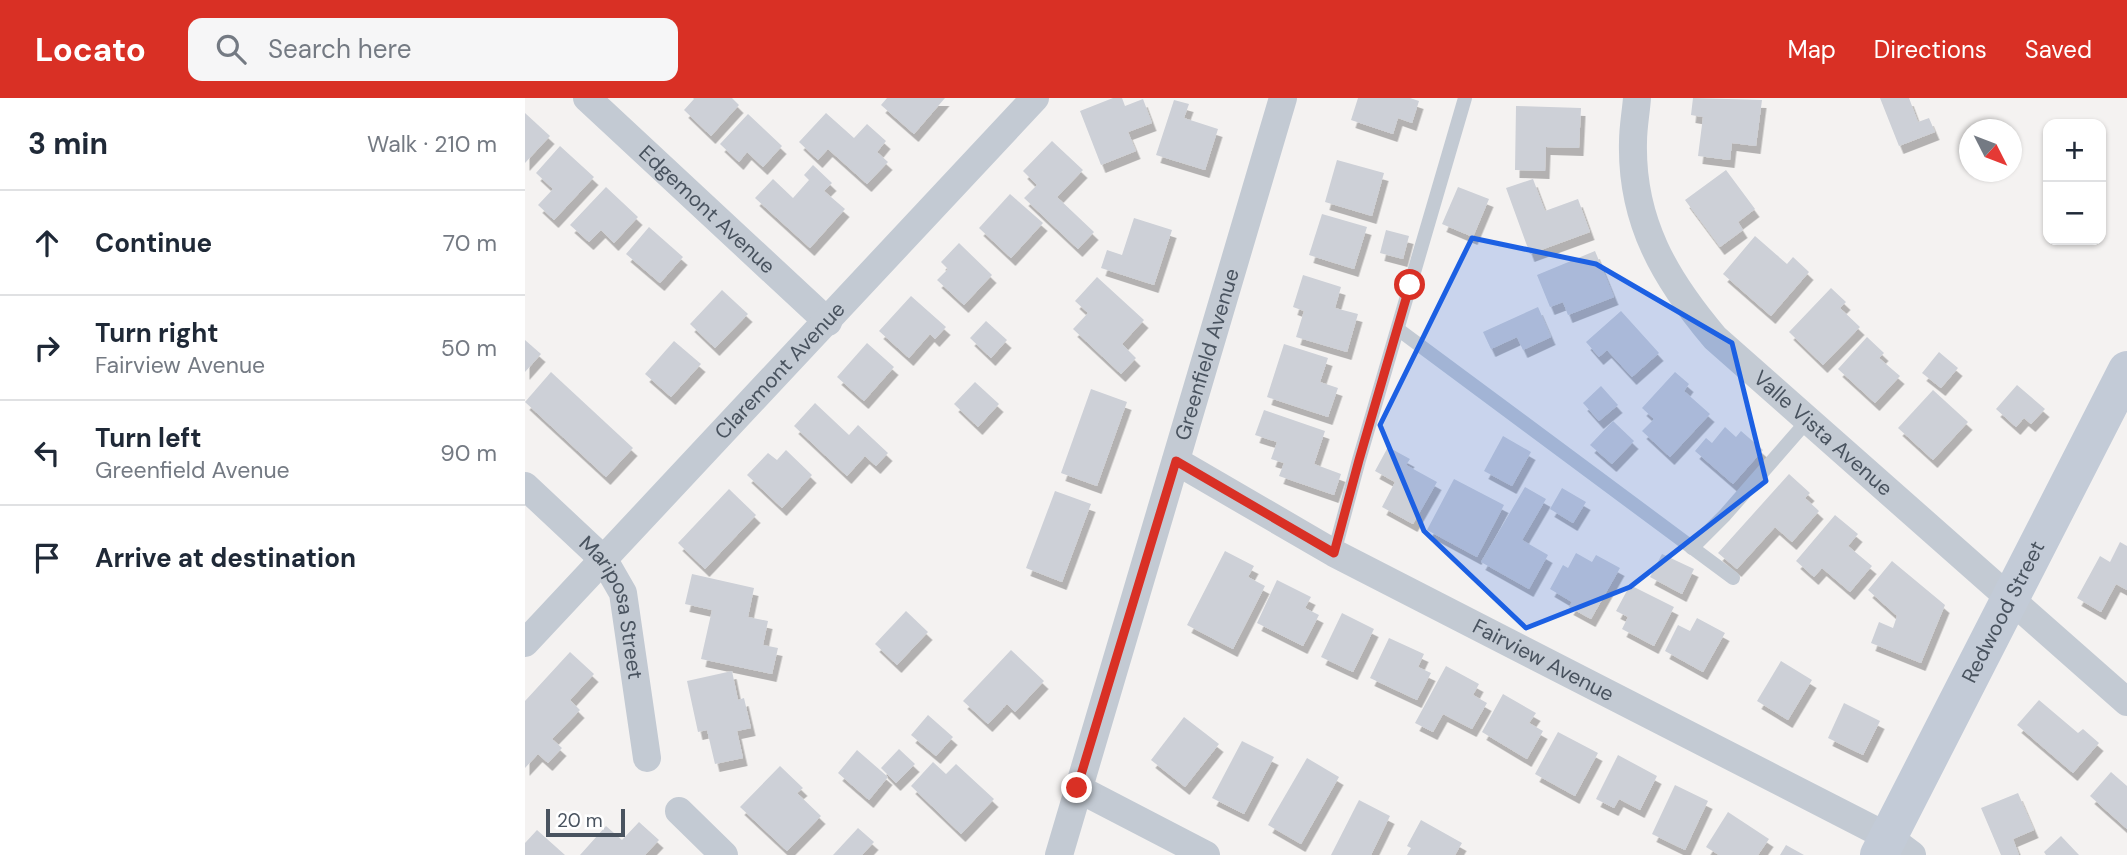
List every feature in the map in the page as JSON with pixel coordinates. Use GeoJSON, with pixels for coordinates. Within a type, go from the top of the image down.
{"type":"FeatureCollection","features":[{"type":"Feature","properties":{"kind":"main road","name":"Redwood Street"},"geometry":{"type":"LineString","coordinates":[[1893,849],[2011,600],[2127,370]]}},
{"type":"Feature","properties":{"kind":"street","name":"Edgemont Avenue"},"geometry":{"type":"LineString","coordinates":[[587,98],[828,322]]}},
{"type":"Feature","properties":{"kind":"street","name":"Claremont Avenue"},"geometry":{"type":"LineString","coordinates":[[525,643],[1035,98]]}},
{"type":"Feature","properties":{"kind":"street","name":"Greenfield Avenue"},"geometry":{"type":"LineString","coordinates":[[1059,855],[1283,98]]}},
{"type":"Feature","properties":{"kind":"street","name":"Valle Vista Avenue"},"geometry":{"type":"LineString","coordinates":[[1637,98],[1633,142],[1635,179],[1644,223],[1665,273],[1690,309],[1714,338],[2127,702]]}},
{"type":"Feature","properties":{"kind":"street","name":"Fairview Avenue"},"geometry":{"type":"LineString","coordinates":[[1176,461],[1334,553],[1608,691],[1893,849]]}},
{"type":"Feature","properties":{"kind":"street","name":"Mariposa Street"},"geometry":{"type":"LineString","coordinates":[[525,486],[604,560],[623,593],[647,758]]}},
{"type":"Feature","properties":{"kind":"street"},"geometry":{"type":"LineString","coordinates":[[1077,788],[1206,855]]}},
{"type":"Feature","properties":{"kind":"street"},"geometry":{"type":"LineString","coordinates":[[679,811],[724,855]]}},
{"type":"Feature","properties":{"kind":"lane"},"geometry":{"type":"LineString","coordinates":[[1334,553],[1465,98]]}},
{"type":"Feature","properties":{"kind":"lane"},"geometry":{"type":"LineString","coordinates":[[1399,330],[1733,578]]}},
{"type":"Feature","properties":{"kind":"lane"},"geometry":{"type":"LineString","coordinates":[[1692,548],[1725,515],[1808,420]]}},
{"type":"Feature","properties":{"kind":"highlighted area"},"geometry":{"type":"Polygon","coordinates":[[[1472,238],[1596,264],[1732,343],[1766,481],[1630,587],[1526,628],[1424,531],[1380,425],[1472,238]]]}},
{"type":"Feature","properties":{"kind":"building"},"geometry":{"type":"Polygon","coordinates":[[[693,98],[732,98],[739,105],[711,136],[684,110],[693,98]]]}},
{"type":"Feature","properties":{"kind":"building"},"geometry":{"type":"Polygon","coordinates":[[[887,98],[945,98],[914,134],[881,105],[887,98]]]}},
{"type":"Feature","properties":{"kind":"building"},"geometry":{"type":"Polygon","coordinates":[[[1113,98],[1122,98],[1125,106],[1143,99],[1152,123],[1128,132],[1136,151],[1101,165],[1080,111],[1113,98]]]}},
{"type":"Feature","properties":{"kind":"building"},"geometry":{"type":"Polygon","coordinates":[[[1358,98],[1410,98],[1419,101],[1412,123],[1398,118],[1393,134],[1351,120],[1358,98]]]}},
{"type":"Feature","properties":{"kind":"building"},"geometry":{"type":"Polygon","coordinates":[[[1693,98],[1762,100],[1756,146],[1732,143],[1730,160],[1698,156],[1703,117],[1691,115],[1693,98]]]}},
{"type":"Feature","properties":{"kind":"building"},"geometry":{"type":"Polygon","coordinates":[[[1880,98],[1909,98],[1918,122],[1929,118],[1935,132],[1899,146],[1880,98]]]}},
{"type":"Feature","properties":{"kind":"building"},"geometry":{"type":"Polygon","coordinates":[[[1174,100],[1189,104],[1184,118],[1218,129],[1205,170],[1156,155],[1174,100]]]}},
{"type":"Feature","properties":{"kind":"building"},"geometry":{"type":"Polygon","coordinates":[[[1516,106],[1581,108],[1579,148],[1546,147],[1545,171],[1515,170],[1516,106]]]}},
{"type":"Feature","properties":{"kind":"building"},"geometry":{"type":"Polygon","coordinates":[[[525,113],[550,136],[525,163],[525,113]]]}},
{"type":"Feature","properties":{"kind":"building"},"geometry":{"type":"Polygon","coordinates":[[[826,113],[854,138],[867,124],[886,141],[877,152],[888,162],[867,184],[828,149],[818,160],[799,142],[826,113]]]}},
{"type":"Feature","properties":{"kind":"building"},"geometry":{"type":"Polygon","coordinates":[[[748,114],[782,146],[763,167],[747,152],[739,162],[720,144],[748,114]]]}},
{"type":"Feature","properties":{"kind":"building"},"geometry":{"type":"Polygon","coordinates":[[[1052,141],[1083,170],[1057,197],[1094,232],[1078,249],[1024,198],[1037,185],[1023,171],[1052,141]]]}},
{"type":"Feature","properties":{"kind":"building"},"geometry":{"type":"Polygon","coordinates":[[[560,146],[594,177],[554,220],[538,205],[553,189],[536,173],[560,146]]]}},
{"type":"Feature","properties":{"kind":"building"},"geometry":{"type":"Polygon","coordinates":[[[1337,160],[1384,173],[1372,216],[1325,202],[1337,160]]]}},
{"type":"Feature","properties":{"kind":"building"},"geometry":{"type":"Polygon","coordinates":[[[813,165],[832,183],[824,191],[845,209],[810,248],[755,198],[773,179],[793,198],[809,180],[804,175],[813,165]]]}},
{"type":"Feature","properties":{"kind":"building"},"geometry":{"type":"Polygon","coordinates":[[[1726,170],[1755,209],[1738,222],[1743,230],[1720,247],[1685,200],[1726,170]]]}},
{"type":"Feature","properties":{"kind":"building"},"geometry":{"type":"Polygon","coordinates":[[[1533,179],[1545,211],[1578,199],[1590,232],[1530,254],[1506,188],[1533,179]]]}},
{"type":"Feature","properties":{"kind":"building"},"geometry":{"type":"Polygon","coordinates":[[[606,187],[638,217],[614,243],[601,230],[589,242],[570,225],[606,187]]]}},
{"type":"Feature","properties":{"kind":"building"},"geometry":{"type":"Polygon","coordinates":[[[1458,187],[1489,199],[1473,237],[1442,224],[1458,187]]]}},
{"type":"Feature","properties":{"kind":"building"},"geometry":{"type":"Polygon","coordinates":[[[1010,194],[1043,223],[1011,258],[979,228],[1010,194]]]}},
{"type":"Feature","properties":{"kind":"building"},"geometry":{"type":"Polygon","coordinates":[[[1322,214],[1367,227],[1354,269],[1309,255],[1322,214]]]}},
{"type":"Feature","properties":{"kind":"building"},"geometry":{"type":"Polygon","coordinates":[[[1134,218],[1172,230],[1154,285],[1101,268],[1107,250],[1122,255],[1134,218]]]}},
{"type":"Feature","properties":{"kind":"building"},"geometry":{"type":"Polygon","coordinates":[[[649,227],[683,257],[660,283],[626,254],[649,227]]]}},
{"type":"Feature","properties":{"kind":"building"},"geometry":{"type":"Polygon","coordinates":[[[1386,230],[1409,236],[1403,259],[1380,253],[1386,230]]]}},
{"type":"Feature","properties":{"kind":"building"},"geometry":{"type":"Polygon","coordinates":[[[1755,236],[1787,264],[1793,257],[1809,272],[1771,316],[1723,274],[1755,236]]]}},
{"type":"Feature","properties":{"kind":"building"},"geometry":{"type":"Polygon","coordinates":[[[959,243],[992,275],[964,305],[937,280],[948,269],[941,262],[959,243]]]}},
{"type":"Feature","properties":{"kind":"building"},"geometry":{"type":"Polygon","coordinates":[[[1595,251],[1614,297],[1568,315],[1563,302],[1550,307],[1537,275],[1595,251]]]}},
{"type":"Feature","properties":{"kind":"building"},"geometry":{"type":"Polygon","coordinates":[[[1303,275],[1341,287],[1335,308],[1358,314],[1347,352],[1296,337],[1304,311],[1293,307],[1303,275]]]}},
{"type":"Feature","properties":{"kind":"building"},"geometry":{"type":"Polygon","coordinates":[[[1097,277],[1144,320],[1122,344],[1136,358],[1121,374],[1073,329],[1088,313],[1075,301],[1097,277]]]}},
{"type":"Feature","properties":{"kind":"building"},"geometry":{"type":"Polygon","coordinates":[[[1831,288],[1846,302],[1840,308],[1860,327],[1823,365],[1789,332],[1831,288]]]}},
{"type":"Feature","properties":{"kind":"building"},"geometry":{"type":"Polygon","coordinates":[[[722,290],[748,314],[715,348],[690,324],[722,290]]]}},
{"type":"Feature","properties":{"kind":"building"},"geometry":{"type":"Polygon","coordinates":[[[911,296],[946,327],[935,339],[930,334],[909,358],[879,331],[911,296]]]}},
{"type":"Feature","properties":{"kind":"building"},"geometry":{"type":"Polygon","coordinates":[[[1538,307],[1551,337],[1523,350],[1517,337],[1491,349],[1483,332],[1538,307]]]}},
{"type":"Feature","properties":{"kind":"building"},"geometry":{"type":"Polygon","coordinates":[[[1621,311],[1659,353],[1632,377],[1607,350],[1599,357],[1586,342],[1621,311]]]}},
{"type":"Feature","properties":{"kind":"building"},"geometry":{"type":"Polygon","coordinates":[[[986,321],[1007,340],[991,358],[970,338],[986,321]]]}},
{"type":"Feature","properties":{"kind":"building"},"geometry":{"type":"Polygon","coordinates":[[[1867,337],[1884,353],[1879,358],[1900,376],[1875,403],[1838,369],[1867,337]]]}},
{"type":"Feature","properties":{"kind":"building"},"geometry":{"type":"Polygon","coordinates":[[[525,340],[541,354],[525,372],[525,340]]]}},
{"type":"Feature","properties":{"kind":"building"},"geometry":{"type":"Polygon","coordinates":[[[674,341],[701,364],[671,397],[645,374],[674,341]]]}},
{"type":"Feature","properties":{"kind":"building"},"geometry":{"type":"Polygon","coordinates":[[[867,343],[894,367],[864,401],[837,377],[867,343]]]}},
{"type":"Feature","properties":{"kind":"building"},"geometry":{"type":"Polygon","coordinates":[[[1284,344],[1328,358],[1320,382],[1338,388],[1328,417],[1267,397],[1284,344]]]}},
{"type":"Feature","properties":{"kind":"building"},"geometry":{"type":"Polygon","coordinates":[[[1939,352],[1958,368],[1941,388],[1922,373],[1939,352]]]}},
{"type":"Feature","properties":{"kind":"building"},"geometry":{"type":"Polygon","coordinates":[[[551,372],[633,448],[606,477],[525,402],[551,372]]]}},
{"type":"Feature","properties":{"kind":"building"},"geometry":{"type":"Polygon","coordinates":[[[1675,372],[1689,384],[1684,391],[1710,414],[1670,457],[1642,431],[1654,419],[1642,408],[1675,372]]]}},
{"type":"Feature","properties":{"kind":"building"},"geometry":{"type":"Polygon","coordinates":[[[975,382],[999,404],[978,427],[954,404],[975,382]]]}},
{"type":"Feature","properties":{"kind":"building"},"geometry":{"type":"Polygon","coordinates":[[[2017,385],[2045,409],[2031,424],[2024,418],[2016,427],[1996,409],[2017,385]]]}},
{"type":"Feature","properties":{"kind":"building"},"geometry":{"type":"Polygon","coordinates":[[[1601,386],[1618,405],[1599,421],[1583,403],[1601,386]]]}},
{"type":"Feature","properties":{"kind":"building"},"geometry":{"type":"Polygon","coordinates":[[[1091,389],[1127,402],[1097,486],[1061,473],[1091,389]]]}},
{"type":"Feature","properties":{"kind":"building"},"geometry":{"type":"Polygon","coordinates":[[[1933,390],[1968,422],[1933,460],[1898,428],[1933,390]]]}},
{"type":"Feature","properties":{"kind":"building"},"geometry":{"type":"Polygon","coordinates":[[[815,403],[849,435],[858,425],[888,453],[876,466],[865,456],[847,476],[794,426],[815,403]]]}},
{"type":"Feature","properties":{"kind":"building"},"geometry":{"type":"Polygon","coordinates":[[[1264,410],[1325,431],[1314,464],[1341,474],[1334,495],[1279,476],[1284,463],[1271,459],[1277,442],[1255,435],[1264,410]]]}},
{"type":"Feature","properties":{"kind":"building"},"geometry":{"type":"Polygon","coordinates":[[[1613,421],[1634,441],[1612,464],[1590,445],[1613,421]]]}},
{"type":"Feature","properties":{"kind":"building"},"geometry":{"type":"Polygon","coordinates":[[[1725,427],[1736,437],[1741,431],[1763,450],[1733,484],[1695,451],[1706,438],[1712,443],[1725,427]]]}},
{"type":"Feature","properties":{"kind":"building"},"geometry":{"type":"Polygon","coordinates":[[[1503,436],[1531,452],[1512,486],[1484,471],[1503,436]]]}},
{"type":"Feature","properties":{"kind":"building"},"geometry":{"type":"Polygon","coordinates":[[[1388,447],[1410,459],[1406,465],[1437,482],[1413,524],[1382,507],[1395,482],[1375,471],[1388,447]]]}},
{"type":"Feature","properties":{"kind":"building"},"geometry":{"type":"Polygon","coordinates":[[[786,450],[812,475],[782,508],[747,475],[768,453],[777,460],[786,450]]]}},
{"type":"Feature","properties":{"kind":"building"},"geometry":{"type":"Polygon","coordinates":[[[1789,474],[1810,493],[1805,498],[1819,511],[1792,542],[1775,527],[1737,569],[1718,553],[1789,474]]]}},
{"type":"Feature","properties":{"kind":"building"},"geometry":{"type":"Polygon","coordinates":[[[1454,479],[1504,505],[1477,557],[1427,530],[1454,479]]]}},
{"type":"Feature","properties":{"kind":"building"},"geometry":{"type":"Polygon","coordinates":[[[1525,487],[1546,499],[1522,540],[1548,555],[1529,589],[1481,562],[1525,487]]]}},
{"type":"Feature","properties":{"kind":"building"},"geometry":{"type":"Polygon","coordinates":[[[1562,488],[1586,502],[1573,523],[1550,509],[1562,488]]]}},
{"type":"Feature","properties":{"kind":"building"},"geometry":{"type":"Polygon","coordinates":[[[729,489],[756,515],[705,569],[678,543],[729,489]]]}},
{"type":"Feature","properties":{"kind":"building"},"geometry":{"type":"Polygon","coordinates":[[[1055,491],[1091,504],[1062,582],[1026,568],[1055,491]]]}},
{"type":"Feature","properties":{"kind":"building"},"geometry":{"type":"Polygon","coordinates":[[[1835,515],[1858,534],[1848,546],[1872,566],[1850,592],[1822,568],[1814,577],[1796,561],[1835,515]]]}},
{"type":"Feature","properties":{"kind":"building"},"geometry":{"type":"Polygon","coordinates":[[[2120,542],[2127,546],[2127,590],[2116,584],[2101,612],[2077,598],[2100,556],[2110,562],[2120,542]]]}},
{"type":"Feature","properties":{"kind":"building"},"geometry":{"type":"Polygon","coordinates":[[[1225,551],[1254,566],[1248,577],[1265,586],[1233,649],[1187,625],[1225,551]]]}},
{"type":"Feature","properties":{"kind":"building"},"geometry":{"type":"Polygon","coordinates":[[[1576,553],[1592,562],[1596,555],[1620,568],[1591,619],[1569,607],[1572,602],[1550,589],[1563,565],[1568,568],[1576,553]]]}},
{"type":"Feature","properties":{"kind":"building"},"geometry":{"type":"Polygon","coordinates":[[[1662,554],[1694,569],[1682,594],[1650,577],[1662,554]]]}},
{"type":"Feature","properties":{"kind":"building"},"geometry":{"type":"Polygon","coordinates":[[[1892,561],[1945,605],[1921,663],[1871,643],[1879,622],[1893,628],[1897,616],[1868,590],[1892,561]]]}},
{"type":"Feature","properties":{"kind":"building"},"geometry":{"type":"Polygon","coordinates":[[[692,574],[754,588],[748,617],[768,621],[763,645],[778,648],[772,674],[701,659],[712,610],[685,604],[692,574]]]}},
{"type":"Feature","properties":{"kind":"building"},"geometry":{"type":"Polygon","coordinates":[[[1277,580],[1311,597],[1305,608],[1319,615],[1303,646],[1257,623],[1277,580]]]}},
{"type":"Feature","properties":{"kind":"building"},"geometry":{"type":"Polygon","coordinates":[[[1630,585],[1674,607],[1654,646],[1622,629],[1628,617],[1616,611],[1630,585]]]}},
{"type":"Feature","properties":{"kind":"building"},"geometry":{"type":"Polygon","coordinates":[[[906,611],[928,632],[897,665],[875,644],[906,611]]]}},
{"type":"Feature","properties":{"kind":"building"},"geometry":{"type":"Polygon","coordinates":[[[1342,613],[1374,629],[1353,672],[1321,657],[1342,613]]]}},
{"type":"Feature","properties":{"kind":"building"},"geometry":{"type":"Polygon","coordinates":[[[1697,618],[1725,633],[1703,672],[1665,651],[1678,625],[1690,631],[1697,618]]]}},
{"type":"Feature","properties":{"kind":"building"},"geometry":{"type":"Polygon","coordinates":[[[1389,638],[1424,654],[1418,667],[1431,673],[1417,700],[1370,678],[1389,638]]]}},
{"type":"Feature","properties":{"kind":"building"},"geometry":{"type":"Polygon","coordinates":[[[1011,650],[1044,681],[1015,712],[1007,704],[988,724],[963,701],[1011,650]]]}},
{"type":"Feature","properties":{"kind":"building"},"geometry":{"type":"Polygon","coordinates":[[[570,652],[594,674],[570,700],[580,710],[552,739],[562,748],[548,763],[538,754],[525,768],[525,701],[570,652]]]}},
{"type":"Feature","properties":{"kind":"building"},"geometry":{"type":"Polygon","coordinates":[[[1781,661],[1812,680],[1788,720],[1757,701],[1781,661]]]}},
{"type":"Feature","properties":{"kind":"building"},"geometry":{"type":"Polygon","coordinates":[[[1446,666],[1479,684],[1473,695],[1487,703],[1472,729],[1443,714],[1433,732],[1415,723],[1446,666]]]}},
{"type":"Feature","properties":{"kind":"building"},"geometry":{"type":"Polygon","coordinates":[[[732,671],[738,700],[744,698],[751,728],[737,731],[743,758],[715,764],[707,730],[698,732],[687,681],[732,671]]]}},
{"type":"Feature","properties":{"kind":"building"},"geometry":{"type":"Polygon","coordinates":[[[1503,694],[1536,713],[1529,723],[1543,731],[1527,759],[1482,732],[1503,694]]]}},
{"type":"Feature","properties":{"kind":"building"},"geometry":{"type":"Polygon","coordinates":[[[2039,700],[2078,733],[2083,729],[2099,743],[2073,773],[2017,725],[2039,700]]]}},
{"type":"Feature","properties":{"kind":"building"},"geometry":{"type":"Polygon","coordinates":[[[1844,703],[1880,721],[1863,755],[1828,738],[1844,703]]]}},
{"type":"Feature","properties":{"kind":"building"},"geometry":{"type":"Polygon","coordinates":[[[928,715],[953,737],[936,756],[911,735],[928,715]]]}},
{"type":"Feature","properties":{"kind":"building"},"geometry":{"type":"Polygon","coordinates":[[[1184,717],[1219,744],[1185,787],[1151,760],[1184,717]]]}},
{"type":"Feature","properties":{"kind":"building"},"geometry":{"type":"Polygon","coordinates":[[[1558,732],[1598,753],[1575,796],[1535,774],[1558,732]]]}},
{"type":"Feature","properties":{"kind":"building"},"geometry":{"type":"Polygon","coordinates":[[[1242,741],[1274,757],[1244,814],[1212,798],[1242,741]]]}},
{"type":"Feature","properties":{"kind":"building"},"geometry":{"type":"Polygon","coordinates":[[[899,749],[915,764],[896,783],[881,768],[899,749]]]}},
{"type":"Feature","properties":{"kind":"building"},"geometry":{"type":"Polygon","coordinates":[[[857,750],[888,777],[869,800],[838,773],[857,750]]]}},
{"type":"Feature","properties":{"kind":"building"},"geometry":{"type":"Polygon","coordinates":[[[1618,755],[1657,776],[1640,810],[1619,799],[1614,808],[1596,799],[1618,755]]]}},
{"type":"Feature","properties":{"kind":"building"},"geometry":{"type":"Polygon","coordinates":[[[1307,758],[1339,777],[1301,844],[1268,825],[1307,758]]]}},
{"type":"Feature","properties":{"kind":"building"},"geometry":{"type":"Polygon","coordinates":[[[933,762],[946,774],[956,764],[994,799],[961,834],[911,786],[933,762]]]}},
{"type":"Feature","properties":{"kind":"building"},"geometry":{"type":"Polygon","coordinates":[[[780,766],[803,788],[797,793],[821,816],[787,851],[740,807],[780,766]]]}},
{"type":"Feature","properties":{"kind":"building"},"geometry":{"type":"Polygon","coordinates":[[[2111,772],[2127,786],[2127,829],[2090,796],[2111,772]]]}},
{"type":"Feature","properties":{"kind":"building"},"geometry":{"type":"Polygon","coordinates":[[[1675,785],[1708,801],[1685,850],[1652,834],[1675,785]]]}},
{"type":"Feature","properties":{"kind":"building"},"geometry":{"type":"Polygon","coordinates":[[[2018,793],[2034,830],[2013,839],[2019,855],[2001,855],[1981,808],[2018,793]]]}},
{"type":"Feature","properties":{"kind":"building"},"geometry":{"type":"Polygon","coordinates":[[[1359,800],[1390,816],[1371,855],[1331,855],[1359,800]]]}},
{"type":"Feature","properties":{"kind":"building"},"geometry":{"type":"Polygon","coordinates":[[[1728,812],[1769,839],[1758,855],[1719,855],[1706,847],[1728,812]]]}},
{"type":"Feature","properties":{"kind":"building"},"geometry":{"type":"Polygon","coordinates":[[[1421,820],[1462,843],[1455,855],[1407,855],[1411,848],[1407,846],[1421,820]]]}},
{"type":"Feature","properties":{"kind":"building"},"geometry":{"type":"Polygon","coordinates":[[[639,822],[659,840],[645,855],[580,855],[606,826],[622,840],[639,822]]]}},
{"type":"Feature","properties":{"kind":"building"},"geometry":{"type":"Polygon","coordinates":[[[858,828],[874,842],[862,855],[833,855],[858,828]]]}},
{"type":"Feature","properties":{"kind":"building"},"geometry":{"type":"Polygon","coordinates":[[[537,830],[565,855],[525,855],[525,843],[537,830]]]}},
{"type":"Feature","properties":{"kind":"building"},"geometry":{"type":"Polygon","coordinates":[[[2061,836],[2079,855],[2046,855],[2044,852],[2061,836]]]}},
{"type":"Feature","properties":{"kind":"building"},"geometry":{"type":"Polygon","coordinates":[[[1786,845],[1804,855],[1780,855],[1786,845]]]}},
{"type":"Feature","properties":{"kind":"route"},"geometry":{"type":"LineString","coordinates":[[1077,788],[1176,461],[1334,553],[1410,285]]}}]}
